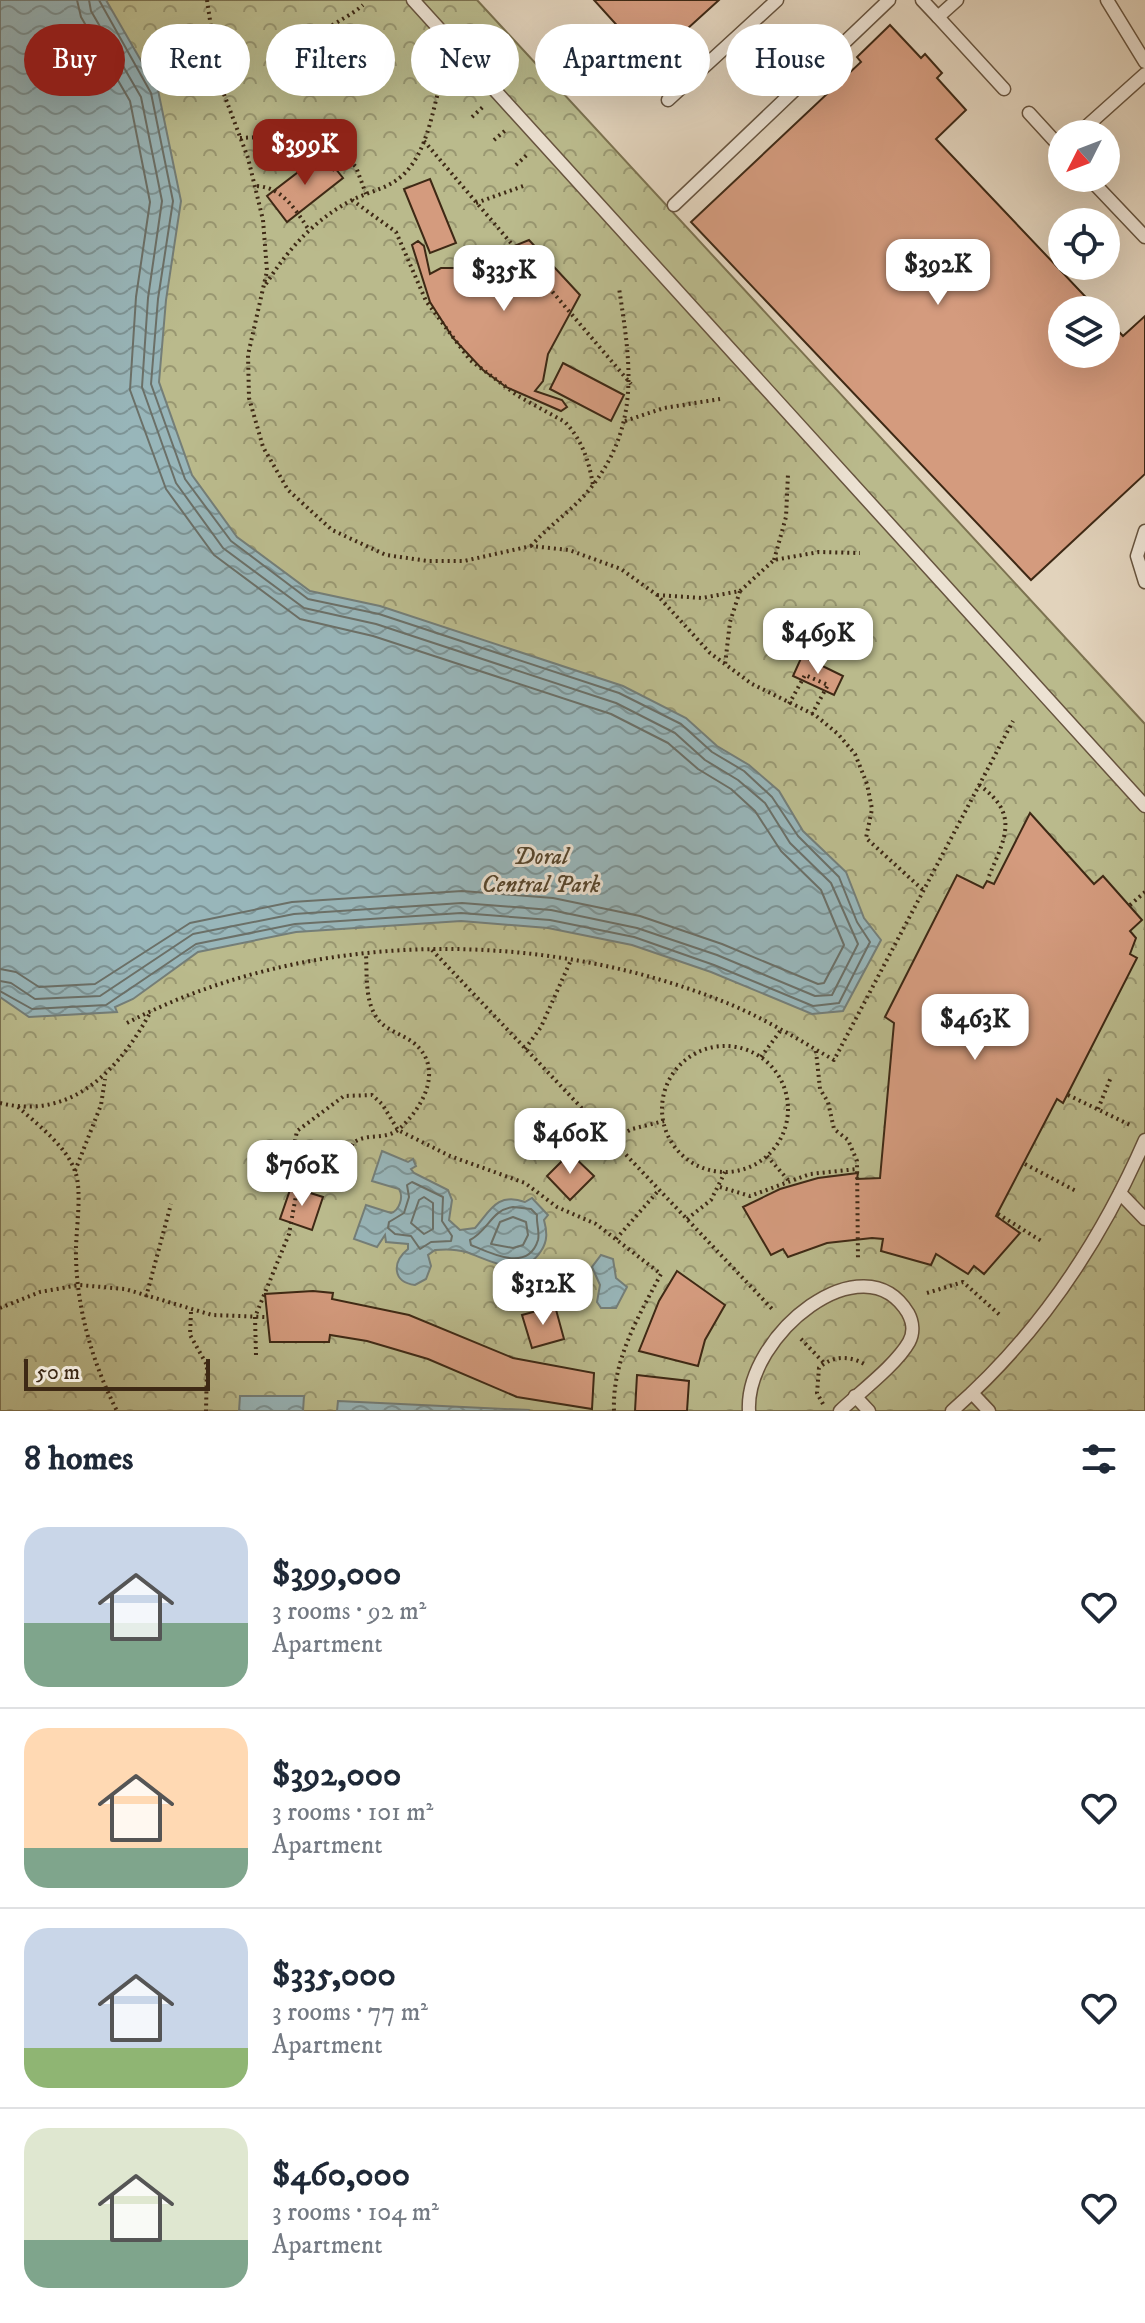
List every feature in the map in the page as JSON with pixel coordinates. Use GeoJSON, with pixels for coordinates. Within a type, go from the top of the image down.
{"type":"FeatureCollection","features":[{"type":"Feature","properties":{"kind":"lane"},"geometry":{"type":"LineString","coordinates":[[413,0],[1145,806]]}},
{"type":"Feature","properties":{"kind":"lane"},"geometry":{"type":"LineString","coordinates":[[668,100],[777,0]]}},
{"type":"Feature","properties":{"kind":"lane"},"geometry":{"type":"LineString","coordinates":[[674,205],[889,0]]}},
{"type":"Feature","properties":{"kind":"lane"},"geometry":{"type":"LineString","coordinates":[[922,0],[1004,89]]}},
{"type":"Feature","properties":{"kind":"lane"},"geometry":{"type":"LineString","coordinates":[[938,17],[957,0]]}},
{"type":"Feature","properties":{"kind":"lane"},"geometry":{"type":"LineString","coordinates":[[1107,0],[1126,36],[1145,62]]}},
{"type":"Feature","properties":{"kind":"lane"},"geometry":{"type":"LineString","coordinates":[[1094,120],[1145,74]]}},
{"type":"Feature","properties":{"kind":"lane"},"geometry":{"type":"LineString","coordinates":[[1029,113],[1048,134]]}},
{"type":"Feature","properties":{"kind":"lane"},"geometry":{"type":"LineString","coordinates":[[1102,192],[1145,237]]}},
{"type":"Feature","properties":{"kind":"lane"},"geometry":{"type":"LineString","coordinates":[[1145,531],[1137,556],[1145,582]]}},
{"type":"Feature","properties":{"kind":"lane"},"geometry":{"type":"LineString","coordinates":[[952,1411],[1043,1317],[1120,1193],[1145,1140]]}},
{"type":"Feature","properties":{"kind":"lane"},"geometry":{"type":"LineString","coordinates":[[1120,1193],[1145,1219]]}},
{"type":"Feature","properties":{"kind":"lane"},"geometry":{"type":"LineString","coordinates":[[749,1411],[748,1398],[759,1361],[794,1315],[832,1294],[870,1289],[884,1292],[897,1300],[912,1324],[912,1335],[902,1351],[840,1411]]}},
{"type":"Feature","properties":{"kind":"lane"},"geometry":{"type":"LineString","coordinates":[[972,1393],[989,1411]]}},
{"type":"Feature","properties":{"kind":"lane"},"geometry":{"type":"LineString","coordinates":[[855,1396],[869,1411]]}},
{"type":"Feature","properties":{"kind":"path"},"geometry":{"type":"LineString","coordinates":[[207,0],[216,66],[257,186],[267,258],[265,286],[248,355],[249,398],[258,433],[271,464],[301,504],[352,541],[405,559],[464,561],[531,546],[569,550],[605,561],[657,595],[694,638],[725,665],[789,704],[812,714],[838,734],[859,763],[872,809],[866,838],[923,890]]}},
{"type":"Feature","properties":{"kind":"path"},"geometry":{"type":"LineString","coordinates":[[209,10],[214,0]]}},
{"type":"Feature","properties":{"kind":"path"},"geometry":{"type":"LineString","coordinates":[[332,24],[363,5]]}},
{"type":"Feature","properties":{"kind":"path"},"geometry":{"type":"LineString","coordinates":[[265,286],[291,248],[309,230],[352,200],[391,185],[404,173],[424,141],[437,96]]}},
{"type":"Feature","properties":{"kind":"path"},"geometry":{"type":"LineString","coordinates":[[472,117],[487,103]]}},
{"type":"Feature","properties":{"kind":"path"},"geometry":{"type":"LineString","coordinates":[[327,138],[331,126]]}},
{"type":"Feature","properties":{"kind":"path"},"geometry":{"type":"LineString","coordinates":[[494,140],[508,128]]}},
{"type":"Feature","properties":{"kind":"path"},"geometry":{"type":"LineString","coordinates":[[240,138],[260,137],[288,153],[327,138]]}},
{"type":"Feature","properties":{"kind":"path"},"geometry":{"type":"LineString","coordinates":[[327,138],[350,158],[366,194]]}},
{"type":"Feature","properties":{"kind":"path"},"geometry":{"type":"LineString","coordinates":[[424,141],[631,384]]}},
{"type":"Feature","properties":{"kind":"path"},"geometry":{"type":"LineString","coordinates":[[516,165],[530,152]]}},
{"type":"Feature","properties":{"kind":"path"},"geometry":{"type":"LineString","coordinates":[[332,170],[350,158]]}},
{"type":"Feature","properties":{"kind":"path"},"geometry":{"type":"LineString","coordinates":[[476,203],[526,185]]}},
{"type":"Feature","properties":{"kind":"path"},"geometry":{"type":"LineString","coordinates":[[257,186],[274,188],[282,194],[309,230]]}},
{"type":"Feature","properties":{"kind":"path"},"geometry":{"type":"LineString","coordinates":[[352,200],[396,232],[426,301],[470,360],[492,378],[565,422],[574,432],[589,462],[593,485]]}},
{"type":"Feature","properties":{"kind":"path"},"geometry":{"type":"LineString","coordinates":[[531,546],[593,485],[624,422],[631,384],[619,288]]}},
{"type":"Feature","properties":{"kind":"path"},"geometry":{"type":"LineString","coordinates":[[624,422],[664,408],[720,399]]}},
{"type":"Feature","properties":{"kind":"path"},"geometry":{"type":"LineString","coordinates":[[725,665],[730,622],[740,591],[774,560],[786,517],[788,474]]}},
{"type":"Feature","properties":{"kind":"path"},"geometry":{"type":"LineString","coordinates":[[774,560],[819,552],[860,553]]}},
{"type":"Feature","properties":{"kind":"path"},"geometry":{"type":"LineString","coordinates":[[657,595],[702,598],[740,591]]}},
{"type":"Feature","properties":{"kind":"path"},"geometry":{"type":"LineString","coordinates":[[789,704],[805,675],[828,685],[812,714]]}},
{"type":"Feature","properties":{"kind":"path"},"geometry":{"type":"LineString","coordinates":[[127,1023],[237,979],[366,954],[432,950],[541,955],[636,974],[727,1003],[834,1060],[1013,721]]}},
{"type":"Feature","properties":{"kind":"path"},"geometry":{"type":"LineString","coordinates":[[979,785],[997,799],[1004,812],[1003,842],[989,876]]}},
{"type":"Feature","properties":{"kind":"path"},"geometry":{"type":"LineString","coordinates":[[1130,905],[1145,892]]}},
{"type":"Feature","properties":{"kind":"path"},"geometry":{"type":"LineString","coordinates":[[432,950],[774,1311]]}},
{"type":"Feature","properties":{"kind":"path"},"geometry":{"type":"LineString","coordinates":[[299,1179],[329,1190],[337,1162],[349,1153],[353,1143],[398,1130],[425,1098],[429,1071],[420,1049],[386,1028],[374,1014],[366,954]]}},
{"type":"Feature","properties":{"kind":"path"},"geometry":{"type":"LineString","coordinates":[[525,1049],[541,1027],[571,960]]}},
{"type":"Feature","properties":{"kind":"path"},"geometry":{"type":"LineString","coordinates":[[0,1103],[18,1107],[50,1105],[71,1098],[117,1065],[151,1011]]}},
{"type":"Feature","properties":{"kind":"path"},"geometry":{"type":"LineString","coordinates":[[761,1057],[782,1030]]}},
{"type":"Feature","properties":{"kind":"path"},"geometry":{"type":"LineString","coordinates":[[726,1046],[746,1049],[761,1057],[778,1074],[788,1100],[785,1128],[767,1156],[747,1168],[725,1172],[702,1166],[685,1157],[672,1142],[664,1121],[663,1102],[668,1083],[687,1059],[705,1049],[726,1046]]}},
{"type":"Feature","properties":{"kind":"path"},"geometry":{"type":"LineString","coordinates":[[816,1050],[820,1089],[828,1102],[834,1129],[848,1140],[857,1169],[858,1260]]}},
{"type":"Feature","properties":{"kind":"path"},"geometry":{"type":"LineString","coordinates":[[105,1076],[101,1105],[75,1171],[79,1285],[91,1348],[117,1411]]}},
{"type":"Feature","properties":{"kind":"path"},"geometry":{"type":"LineString","coordinates":[[1098,1109],[1111,1077]]}},
{"type":"Feature","properties":{"kind":"path"},"geometry":{"type":"LineString","coordinates":[[256,1355],[255,1317],[260,1300],[278,1270],[289,1234],[299,1179],[293,1151],[297,1131],[344,1096],[372,1095],[382,1104],[398,1130],[450,1156],[525,1183],[557,1207],[596,1224],[661,1274],[632,1327],[614,1386],[614,1411]]}},
{"type":"Feature","properties":{"kind":"path"},"geometry":{"type":"LineString","coordinates":[[1068,1095],[1130,1125]]}},
{"type":"Feature","properties":{"kind":"path"},"geometry":{"type":"LineString","coordinates":[[18,1107],[54,1141],[75,1171]]}},
{"type":"Feature","properties":{"kind":"path"},"geometry":{"type":"LineString","coordinates":[[612,1140],[632,1129],[664,1121]]}},
{"type":"Feature","properties":{"kind":"path"},"geometry":{"type":"LineString","coordinates":[[767,1156],[789,1181]]}},
{"type":"Feature","properties":{"kind":"path"},"geometry":{"type":"LineString","coordinates":[[1025,1164],[1076,1191]]}},
{"type":"Feature","properties":{"kind":"path"},"geometry":{"type":"LineString","coordinates":[[720,1187],[750,1196],[810,1174],[857,1169]]}},
{"type":"Feature","properties":{"kind":"path"},"geometry":{"type":"LineString","coordinates":[[687,1219],[711,1200],[725,1172]]}},
{"type":"Feature","properties":{"kind":"path"},"geometry":{"type":"LineString","coordinates":[[616,1239],[660,1190]]}},
{"type":"Feature","properties":{"kind":"path"},"geometry":{"type":"LineString","coordinates":[[146,1297],[171,1204]]}},
{"type":"Feature","properties":{"kind":"path"},"geometry":{"type":"LineString","coordinates":[[998,1214],[1043,1242]]}},
{"type":"Feature","properties":{"kind":"path"},"geometry":{"type":"LineString","coordinates":[[927,1293],[963,1282],[1001,1316]]}},
{"type":"Feature","properties":{"kind":"path"},"geometry":{"type":"LineString","coordinates":[[0,1308],[40,1292],[79,1285],[125,1289],[191,1312],[265,1317]]}},
{"type":"Feature","properties":{"kind":"path"},"geometry":{"type":"LineString","coordinates":[[191,1312],[190,1335],[207,1365],[206,1411]]}},
{"type":"Feature","properties":{"kind":"path"},"geometry":{"type":"LineString","coordinates":[[796,1334],[824,1363]]}},
{"type":"Feature","properties":{"kind":"path"},"geometry":{"type":"LineString","coordinates":[[823,1404],[817,1393],[819,1368],[824,1363],[852,1358],[864,1364]]}},
{"type":"Feature","properties":{"kind":"green space","name":"Doral Central Park"},"geometry":{"type":"Polygon","coordinates":[[[0,0],[477,0],[499,24],[411,24],[411,96],[519,96],[519,46],[535,63],[535,96],[566,96],[1145,724],[1145,1411],[0,1411],[0,0]]]}},
{"type":"Feature","properties":{"kind":"water"},"geometry":{"type":"Polygon","coordinates":[[[0,0],[106,0],[120,24],[24,24],[24,96],[125,96],[125,33],[141,61],[141,96],[159,96],[181,201],[166,300],[159,382],[192,475],[237,537],[310,591],[380,606],[623,686],[686,718],[717,746],[749,765],[779,791],[803,831],[846,872],[864,918],[881,940],[843,1011],[812,1014],[711,972],[632,945],[548,928],[461,921],[296,932],[198,952],[133,999],[115,1007],[117,1012],[29,1017],[0,997],[0,0]]]}},
{"type":"Feature","properties":{"kind":"water"},"geometry":{"type":"Polygon","coordinates":[[[382,1151],[408,1162],[413,1159],[416,1166],[411,1169],[414,1173],[448,1190],[452,1200],[449,1220],[460,1230],[475,1228],[501,1201],[525,1202],[532,1198],[548,1215],[544,1220],[546,1236],[541,1251],[525,1265],[515,1267],[462,1251],[435,1250],[428,1255],[431,1266],[426,1279],[415,1285],[402,1280],[398,1276],[397,1265],[408,1244],[386,1242],[385,1235],[377,1247],[354,1239],[366,1205],[391,1213],[400,1203],[399,1189],[372,1181],[382,1151]]]}},
{"type":"Feature","properties":{"kind":"water"},"geometry":{"type":"Polygon","coordinates":[[[601,1255],[613,1259],[616,1278],[627,1287],[616,1308],[601,1308],[597,1302],[600,1285],[592,1267],[601,1255]]]}},
{"type":"Feature","properties":{"kind":"water"},"geometry":{"type":"Polygon","coordinates":[[[240,1396],[304,1396],[303,1411],[239,1411],[240,1396]]]}},
{"type":"Feature","properties":{"kind":"water"},"geometry":{"type":"Polygon","coordinates":[[[338,1401],[528,1410],[337,1411],[338,1401]]]}},
{"type":"Feature","properties":{"kind":"building"},"geometry":{"type":"Polygon","coordinates":[[[594,0],[719,0],[693,24],[616,24],[594,0]]]}},
{"type":"Feature","properties":{"kind":"building"},"geometry":{"type":"Polygon","coordinates":[[[890,25],[921,58],[925,54],[942,73],[937,78],[966,110],[936,139],[1048,257],[1048,280],[1070,280],[1085,296],[1048,296],[1048,368],[1120,368],[1120,333],[1123,336],[1145,316],[1145,474],[1031,580],[691,222],[825,96],[853,96],[853,70],[861,62],[857,57],[890,25]]]}},
{"type":"Feature","properties":{"kind":"building"},"geometry":{"type":"Polygon","coordinates":[[[323,153],[343,178],[287,222],[267,196],[323,153]]]}},
{"type":"Feature","properties":{"kind":"building"},"geometry":{"type":"Polygon","coordinates":[[[430,179],[456,243],[430,253],[404,189],[430,179]]]}},
{"type":"Feature","properties":{"kind":"building"},"geometry":{"type":"Polygon","coordinates":[[[529,240],[580,295],[548,354],[543,381],[535,391],[562,400],[567,407],[561,411],[506,387],[483,370],[453,338],[430,302],[412,245],[418,241],[424,246],[430,274],[441,268],[460,268],[529,240]]]}},
{"type":"Feature","properties":{"kind":"building"},"geometry":{"type":"Polygon","coordinates":[[[563,363],[624,395],[611,421],[550,389],[563,363]]]}},
{"type":"Feature","properties":{"kind":"building"},"geometry":{"type":"Polygon","coordinates":[[[802,656],[843,676],[834,695],[793,676],[802,656]]]}},
{"type":"Feature","properties":{"kind":"building"},"geometry":{"type":"Polygon","coordinates":[[[1030,813],[1094,884],[1103,876],[1142,920],[1130,931],[1136,938],[1130,954],[1137,958],[1063,1103],[1057,1099],[996,1216],[1020,1233],[984,1274],[974,1266],[968,1274],[936,1254],[931,1265],[881,1251],[883,1239],[872,1238],[827,1243],[788,1257],[783,1249],[771,1255],[743,1207],[780,1189],[818,1178],[858,1173],[857,1179],[880,1178],[894,1023],[885,1017],[957,875],[983,888],[987,881],[994,884],[1030,813]]]}},
{"type":"Feature","properties":{"kind":"building"},"geometry":{"type":"Polygon","coordinates":[[[570,1153],[594,1176],[570,1200],[547,1176],[570,1153]]]}},
{"type":"Feature","properties":{"kind":"building"},"geometry":{"type":"Polygon","coordinates":[[[291,1187],[323,1197],[312,1230],[280,1219],[291,1187]]]}},
{"type":"Feature","properties":{"kind":"building"},"geometry":{"type":"Polygon","coordinates":[[[677,1271],[725,1305],[705,1340],[698,1366],[639,1351],[659,1301],[677,1271]]]}},
{"type":"Feature","properties":{"kind":"building"},"geometry":{"type":"Polygon","coordinates":[[[333,1293],[332,1299],[409,1315],[513,1358],[594,1373],[592,1409],[517,1397],[428,1359],[367,1341],[330,1335],[329,1342],[270,1342],[265,1294],[333,1293]]]}},
{"type":"Feature","properties":{"kind":"building"},"geometry":{"type":"Polygon","coordinates":[[[555,1306],[564,1339],[532,1348],[522,1315],[555,1306]]]}},
{"type":"Feature","properties":{"kind":"building"},"geometry":{"type":"Polygon","coordinates":[[[637,1375],[689,1381],[687,1411],[635,1411],[637,1375]]]}}]}
